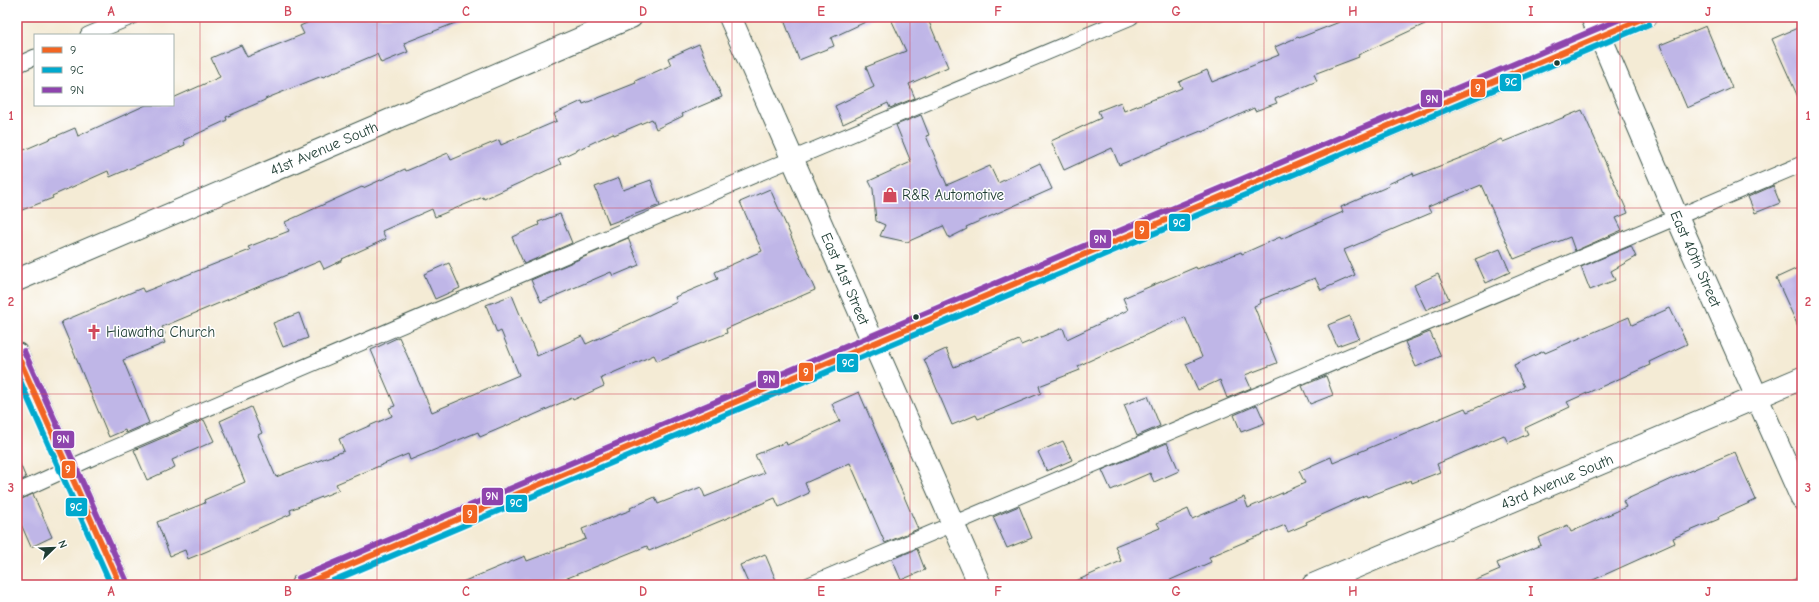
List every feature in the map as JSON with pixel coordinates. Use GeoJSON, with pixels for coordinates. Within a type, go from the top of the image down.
{"type":"FeatureCollection","features":[{"type":"Feature","properties":{"kind":"street","name":"41st Avenue South"},"geometry":{"type":"LineString","coordinates":[[17,280],[631,17]]}},
{"type":"Feature","properties":{"kind":"street","name":"East 41st Street"},"geometry":{"type":"LineString","coordinates":[[730,17],[980,585]]}},
{"type":"Feature","properties":{"kind":"street","name":"East 40th Street"},"geometry":{"type":"LineString","coordinates":[[1592,17],[1677,217],[1802,499]]}},
{"type":"Feature","properties":{"kind":"street"},"geometry":{"type":"LineString","coordinates":[[302,585],[1646,17]]}},
{"type":"Feature","properties":{"kind":"street"},"geometry":{"type":"LineString","coordinates":[[17,354],[120,585]]}},
{"type":"Feature","properties":{"kind":"street","name":"43rd Avenue South"},"geometry":{"type":"LineString","coordinates":[[1313,585],[1802,378]]}},
{"type":"Feature","properties":{"kind":"lane"},"geometry":{"type":"LineString","coordinates":[[90,34],[131,17]]}},
{"type":"Feature","properties":{"kind":"lane"},"geometry":{"type":"LineString","coordinates":[[17,492],[792,159],[1131,17]]}},
{"type":"Feature","properties":{"kind":"lane"},"geometry":{"type":"LineString","coordinates":[[17,65],[34,57]]}},
{"type":"Feature","properties":{"kind":"lane"},"geometry":{"type":"LineString","coordinates":[[808,585],[1802,164]]}},
{"type":"Feature","properties":{"kind":"building"},"geometry":{"type":"Polygon","coordinates":[[[320,17],[468,17],[404,43],[408,52],[381,63],[377,54],[323,77],[322,76],[265,99],[226,117],[227,120],[184,140],[185,145],[110,177],[108,171],[52,196],[53,198],[17,212],[17,153],[75,128],[78,136],[144,106],[174,106],[174,98],[220,77],[211,58],[241,45],[247,57],[304,34],[300,26],[320,17]]]}},
{"type":"Feature","properties":{"kind":"building"},"geometry":{"type":"Polygon","coordinates":[[[783,17],[876,17],[831,38],[834,46],[799,60],[783,17]]]}},
{"type":"Feature","properties":{"kind":"building"},"geometry":{"type":"Polygon","coordinates":[[[890,17],[927,17],[948,67],[909,84],[915,98],[890,108],[888,103],[843,124],[835,106],[874,87],[866,67],[906,51],[890,17]]]}},
{"type":"Feature","properties":{"kind":"building"},"geometry":{"type":"Polygon","coordinates":[[[1352,17],[1440,17],[1358,55],[1359,57],[1314,74],[1317,81],[1275,99],[1277,103],[1255,111],[1254,108],[1202,132],[1201,131],[1119,165],[1112,148],[1064,170],[1051,141],[1101,118],[1098,111],[1121,102],[1124,111],[1182,88],[1179,82],[1207,70],[1212,82],[1279,55],[1275,47],[1352,17]]]}},
{"type":"Feature","properties":{"kind":"building"},"geometry":{"type":"Polygon","coordinates":[[[1706,26],[1732,88],[1687,108],[1660,45],[1706,26]]]}},
{"type":"Feature","properties":{"kind":"building"},"geometry":{"type":"Polygon","coordinates":[[[1802,26],[1802,106],[1772,39],[1802,26]]]}},
{"type":"Feature","properties":{"kind":"building"},"geometry":{"type":"Polygon","coordinates":[[[699,44],[722,97],[682,114],[683,116],[656,129],[652,119],[614,135],[613,133],[558,159],[561,164],[484,199],[483,197],[435,217],[432,209],[382,231],[386,239],[324,269],[320,261],[162,327],[165,334],[162,335],[165,343],[123,360],[149,423],[126,433],[125,430],[109,437],[61,322],[142,288],[144,292],[250,250],[248,247],[289,231],[285,222],[405,169],[406,171],[448,153],[451,160],[499,140],[501,145],[557,121],[554,114],[582,101],[583,104],[636,83],[635,81],[671,65],[668,58],[699,44]]]}},
{"type":"Feature","properties":{"kind":"building"},"geometry":{"type":"Polygon","coordinates":[[[1582,110],[1628,213],[1616,218],[1622,230],[1575,251],[1570,237],[1514,259],[1481,185],[1428,207],[1431,213],[1344,250],[1355,275],[1321,290],[1315,278],[1260,300],[1261,303],[1254,306],[1277,363],[1245,375],[1251,388],[1227,398],[1220,380],[1198,390],[1186,364],[1202,357],[1185,317],[1078,366],[1080,370],[1039,386],[1041,393],[978,419],[976,415],[952,425],[924,359],[946,349],[954,367],[1019,340],[1021,345],[1063,328],[1067,339],[1128,310],[1123,298],[1196,267],[1197,269],[1241,252],[1242,254],[1280,237],[1281,239],[1343,212],[1341,207],[1389,186],[1388,184],[1413,173],[1414,176],[1468,155],[1501,139],[1503,142],[1582,110]]]}},
{"type":"Feature","properties":{"kind":"building"},"geometry":{"type":"Polygon","coordinates":[[[921,115],[929,135],[926,136],[947,185],[990,166],[998,183],[1040,163],[1052,189],[966,227],[967,229],[949,238],[943,226],[907,242],[880,236],[885,225],[876,221],[873,189],[869,181],[911,162],[896,125],[921,115]]]}},
{"type":"Feature","properties":{"kind":"building"},"geometry":{"type":"Polygon","coordinates":[[[619,178],[623,190],[651,180],[660,205],[609,224],[595,187],[619,178]]]}},
{"type":"Feature","properties":{"kind":"building"},"geometry":{"type":"Polygon","coordinates":[[[1773,186],[1780,203],[1755,213],[1748,197],[1773,186]]]}},
{"type":"Feature","properties":{"kind":"building"},"geometry":{"type":"Polygon","coordinates":[[[770,189],[815,290],[726,329],[727,333],[657,361],[654,355],[601,378],[604,386],[573,400],[572,398],[480,437],[478,432],[410,460],[408,454],[336,484],[339,490],[290,510],[291,514],[205,552],[188,559],[185,550],[170,556],[157,522],[205,503],[204,500],[245,482],[220,421],[251,407],[262,433],[258,435],[276,477],[344,451],[339,439],[392,416],[389,408],[395,406],[371,350],[399,337],[432,412],[519,375],[501,331],[497,333],[486,305],[512,295],[537,356],[582,336],[586,344],[677,302],[675,297],[718,279],[715,272],[762,251],[740,202],[770,189]]]}},
{"type":"Feature","properties":{"kind":"building"},"geometry":{"type":"Polygon","coordinates":[[[560,214],[572,243],[524,264],[512,237],[539,225],[538,222],[560,214]]]}},
{"type":"Feature","properties":{"kind":"building"},"geometry":{"type":"Polygon","coordinates":[[[628,238],[639,265],[613,276],[611,272],[541,302],[531,280],[628,238]]]}},
{"type":"Feature","properties":{"kind":"building"},"geometry":{"type":"Polygon","coordinates":[[[1631,246],[1636,257],[1611,271],[1615,280],[1590,290],[1581,267],[1631,246]]]}},
{"type":"Feature","properties":{"kind":"building"},"geometry":{"type":"Polygon","coordinates":[[[1500,249],[1510,272],[1486,283],[1475,259],[1500,249]]]}},
{"type":"Feature","properties":{"kind":"building"},"geometry":{"type":"Polygon","coordinates":[[[449,263],[460,288],[435,299],[424,274],[449,263]]]}},
{"type":"Feature","properties":{"kind":"building"},"geometry":{"type":"Polygon","coordinates":[[[1802,266],[1802,335],[1776,278],[1802,266]]]}},
{"type":"Feature","properties":{"kind":"building"},"geometry":{"type":"Polygon","coordinates":[[[1438,274],[1449,299],[1426,310],[1414,285],[1438,274]]]}},
{"type":"Feature","properties":{"kind":"building"},"geometry":{"type":"Polygon","coordinates":[[[1670,308],[1687,344],[1649,362],[1650,365],[1567,402],[1570,407],[1525,428],[1528,434],[1508,443],[1504,435],[1437,464],[1440,472],[1412,483],[1411,480],[1367,497],[1366,495],[1306,522],[1307,524],[1288,532],[1285,525],[1209,557],[1211,562],[1159,585],[1067,585],[1121,561],[1115,546],[1160,528],[1157,523],[1188,509],[1192,519],[1244,497],[1248,508],[1305,483],[1299,471],[1331,457],[1333,463],[1465,408],[1467,412],[1524,387],[1514,365],[1544,351],[1545,353],[1629,317],[1632,325],[1670,308]]]}},
{"type":"Feature","properties":{"kind":"building"},"geometry":{"type":"Polygon","coordinates":[[[299,313],[308,338],[283,347],[273,323],[299,313]]]}},
{"type":"Feature","properties":{"kind":"building"},"geometry":{"type":"Polygon","coordinates":[[[1350,316],[1359,338],[1337,346],[1328,325],[1350,316]]]}},
{"type":"Feature","properties":{"kind":"building"},"geometry":{"type":"Polygon","coordinates":[[[1430,332],[1441,356],[1416,367],[1405,342],[1430,332]]]}},
{"type":"Feature","properties":{"kind":"building"},"geometry":{"type":"Polygon","coordinates":[[[1326,376],[1333,395],[1310,404],[1302,386],[1326,376]]]}},
{"type":"Feature","properties":{"kind":"building"},"geometry":{"type":"Polygon","coordinates":[[[859,392],[918,529],[885,543],[850,463],[805,483],[809,493],[779,507],[775,498],[649,551],[647,546],[550,585],[455,585],[525,556],[527,561],[586,539],[582,529],[631,510],[630,508],[655,497],[658,504],[701,487],[705,497],[764,473],[755,455],[786,442],[787,445],[840,421],[832,404],[859,392]]]}},
{"type":"Feature","properties":{"kind":"building"},"geometry":{"type":"Polygon","coordinates":[[[1148,396],[1160,426],[1137,436],[1124,405],[1148,396]]]}},
{"type":"Feature","properties":{"kind":"building"},"geometry":{"type":"Polygon","coordinates":[[[1257,405],[1265,423],[1241,432],[1234,415],[1257,405]]]}},
{"type":"Feature","properties":{"kind":"building"},"geometry":{"type":"Polygon","coordinates":[[[204,420],[214,441],[172,460],[175,467],[147,480],[134,450],[204,420]]]}},
{"type":"Feature","properties":{"kind":"building"},"geometry":{"type":"Polygon","coordinates":[[[1063,441],[1072,460],[1047,471],[1038,452],[1063,441]]]}},
{"type":"Feature","properties":{"kind":"building"},"geometry":{"type":"Polygon","coordinates":[[[1167,443],[1179,471],[1154,482],[1150,473],[1111,490],[1102,470],[1167,443]]]}},
{"type":"Feature","properties":{"kind":"building"},"geometry":{"type":"Polygon","coordinates":[[[1735,452],[1756,500],[1718,517],[1719,519],[1673,538],[1675,543],[1582,585],[1465,585],[1500,570],[1497,563],[1541,545],[1538,538],[1568,525],[1571,532],[1626,507],[1623,501],[1735,452]]]}},
{"type":"Feature","properties":{"kind":"building"},"geometry":{"type":"Polygon","coordinates":[[[17,457],[26,478],[17,482],[17,457]]]}},
{"type":"Feature","properties":{"kind":"building"},"geometry":{"type":"Polygon","coordinates":[[[33,494],[52,537],[31,547],[17,515],[17,501],[33,494]]]}},
{"type":"Feature","properties":{"kind":"building"},"geometry":{"type":"Polygon","coordinates":[[[1019,506],[1032,538],[1007,548],[993,517],[1019,506]]]}},
{"type":"Feature","properties":{"kind":"building"},"geometry":{"type":"Polygon","coordinates":[[[917,549],[925,570],[901,580],[892,559],[917,549]]]}},
{"type":"Feature","properties":{"kind":"building"},"geometry":{"type":"Polygon","coordinates":[[[765,554],[778,585],[749,585],[740,565],[765,554]]]}},
{"type":"Feature","properties":{"kind":"transit line","name":"9N"},"geometry":{"type":"LineString","coordinates":[[299,578],[1625,17]]}},
{"type":"Feature","properties":{"kind":"transit line","name":"9"},"geometry":{"type":"LineString","coordinates":[[302,585],[1646,17]]}},
{"type":"Feature","properties":{"kind":"transit line","name":"9C"},"geometry":{"type":"LineString","coordinates":[[323,585],[1649,24]]}},
{"type":"Feature","properties":{"kind":"transit line","name":"9N"},"geometry":{"type":"LineString","coordinates":[[24,351],[127,582]]}},
{"type":"Feature","properties":{"kind":"transit line","name":"9"},"geometry":{"type":"LineString","coordinates":[[17,354],[120,585]]}},
{"type":"Feature","properties":{"kind":"transit line","name":"9C"},"geometry":{"type":"LineString","coordinates":[[17,374],[111,585]]}},
{"type":"Feature","properties":{"kind":"place","name":"R&R Automotive"},"geometry":{"type":"Point","coordinates":[890,195]}},
{"type":"Feature","properties":{"kind":"place","name":"Hiawatha Church"},"geometry":{"type":"Point","coordinates":[94,332]}}]}
